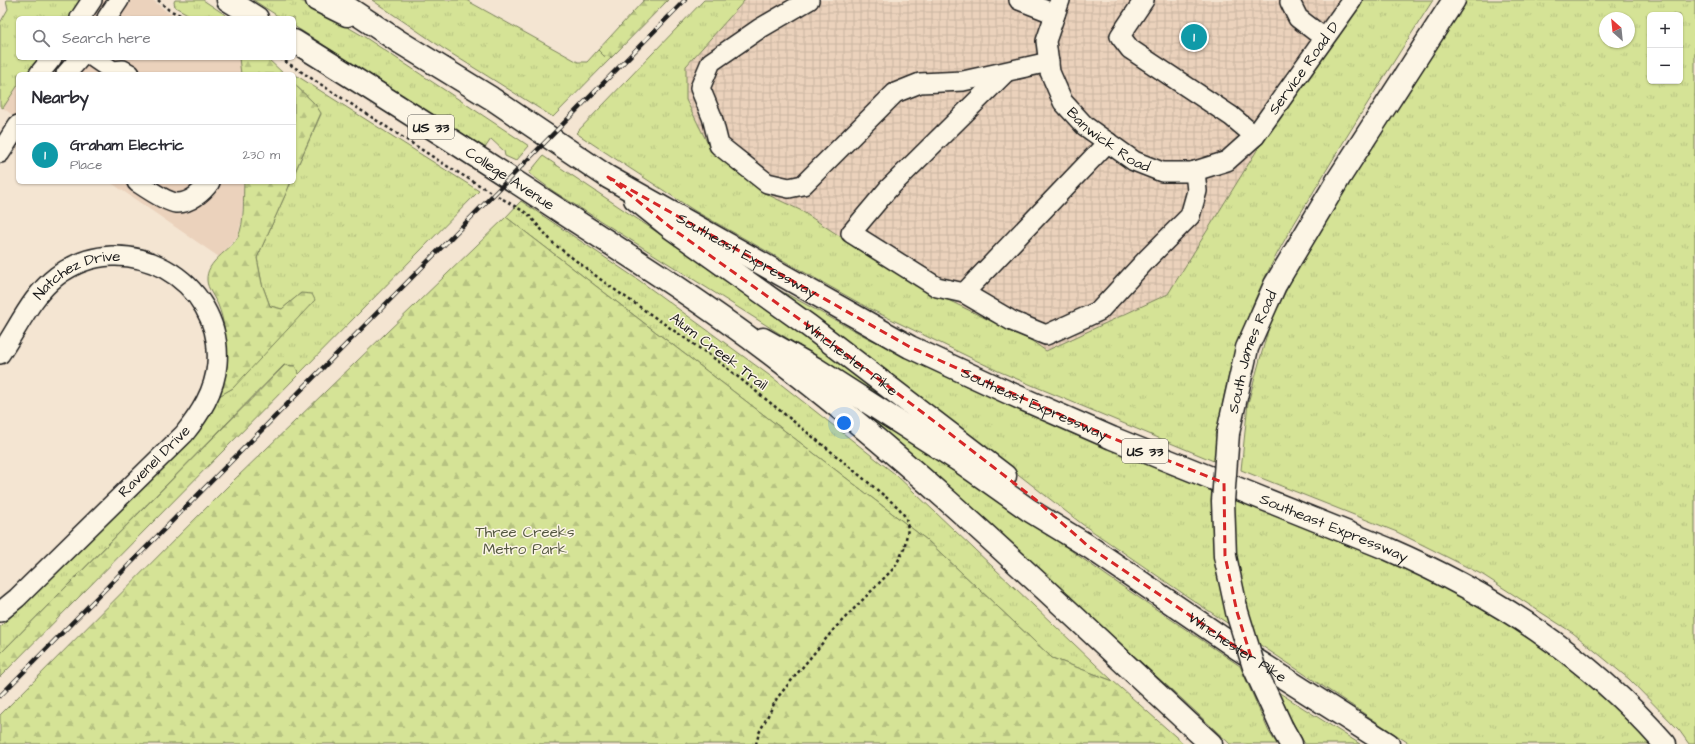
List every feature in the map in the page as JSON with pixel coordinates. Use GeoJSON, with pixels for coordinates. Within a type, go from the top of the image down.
{"type":"FeatureCollection","features":[{"type":"Feature","properties":{"kind":"main road"},"geometry":{"type":"LineString","coordinates":[[228,0],[254,16]]}},
{"type":"Feature","properties":{"kind":"main road"},"geometry":{"type":"LineString","coordinates":[[317,0],[398,41]]}},
{"type":"Feature","properties":{"kind":"main road","name":"US 33"},"geometry":{"type":"LineString","coordinates":[[336,0],[398,41],[491,98],[608,177]]}},
{"type":"Feature","properties":{"kind":"main road","name":"South James Road"},"geometry":{"type":"LineString","coordinates":[[1287,736],[1254,667],[1237,612],[1225,556],[1223,501],[1228,433],[1247,348],[1275,285],[1339,178],[1454,0]]}},
{"type":"Feature","properties":{"kind":"main road","name":"College Avenue"},"geometry":{"type":"LineString","coordinates":[[296,42],[524,186],[705,305]]}},
{"type":"Feature","properties":{"kind":"main road","name":"Winchester Pike"},"geometry":{"type":"LineString","coordinates":[[608,177],[670,227],[809,326],[942,427],[1036,500],[1088,546]]}},
{"type":"Feature","properties":{"kind":"main road","name":"Southeast Expressway"},"geometry":{"type":"LineString","coordinates":[[608,177],[910,347],[1112,438],[1388,549],[1480,594],[1532,626],[1594,673],[1642,718],[1665,744]]}},
{"type":"Feature","properties":{"kind":"main road","name":"US 33"},"geometry":{"type":"LineString","coordinates":[[705,305],[784,364],[923,479],[1211,744]]}},
{"type":"Feature","properties":{"kind":"main road","name":"Winchester Pike"},"geometry":{"type":"LineString","coordinates":[[705,305],[816,369],[962,462],[1029,510],[1088,546],[1237,648],[1388,744]]}},
{"type":"Feature","properties":{"kind":"street"},"geometry":{"type":"LineString","coordinates":[[81,16],[92,0]]}},
{"type":"Feature","properties":{"kind":"street"},"geometry":{"type":"LineString","coordinates":[[108,16],[119,0]]}},
{"type":"Feature","properties":{"kind":"street"},"geometry":{"type":"LineString","coordinates":[[809,0],[759,29],[711,62],[700,88],[712,117],[719,145],[767,183],[789,188],[803,184],[895,93],[920,83],[962,81],[1005,73],[1049,62]]}},
{"type":"Feature","properties":{"kind":"street"},"geometry":{"type":"LineString","coordinates":[[1020,0],[1057,7]]}},
{"type":"Feature","properties":{"kind":"street"},"geometry":{"type":"LineString","coordinates":[[1144,0],[1120,36],[1130,49],[1231,116],[1255,136]]}},
{"type":"Feature","properties":{"kind":"street"},"geometry":{"type":"LineString","coordinates":[[1291,0],[1290,2],[1298,18],[1324,38]]}},
{"type":"Feature","properties":{"kind":"street","name":"Service Road D"},"geometry":{"type":"LineString","coordinates":[[1255,136],[1352,0]]}},
{"type":"Feature","properties":{"kind":"street","name":"Banwick Road"},"geometry":{"type":"LineString","coordinates":[[1057,7],[1046,41],[1050,72],[1063,102],[1085,126],[1134,161],[1162,172],[1195,171],[1227,161],[1255,136]]}},
{"type":"Feature","properties":{"kind":"street"},"geometry":{"type":"LineString","coordinates":[[41,72],[50,60]]}},
{"type":"Feature","properties":{"kind":"street"},"geometry":{"type":"LineString","coordinates":[[68,72],[78,60]]}},
{"type":"Feature","properties":{"kind":"street"},"geometry":{"type":"LineString","coordinates":[[97,60],[116,72]]}},
{"type":"Feature","properties":{"kind":"street"},"geometry":{"type":"LineString","coordinates":[[1005,73],[888,189],[851,233],[937,287],[964,293],[1012,321],[1046,335],[1099,311],[1148,258],[1190,216],[1197,191],[1195,171]]}},
{"type":"Feature","properties":{"kind":"street"},"geometry":{"type":"LineString","coordinates":[[0,139],[16,128]]}},
{"type":"Feature","properties":{"kind":"street"},"geometry":{"type":"LineString","coordinates":[[0,153],[16,129]]}},
{"type":"Feature","properties":{"kind":"street"},"geometry":{"type":"LineString","coordinates":[[964,293],[1108,142]]}},
{"type":"Feature","properties":{"kind":"street"},"geometry":{"type":"LineString","coordinates":[[140,184],[175,203],[184,202],[193,198],[205,190],[209,184]]}},
{"type":"Feature","properties":{"kind":"street","name":"Natchez Drive"},"geometry":{"type":"LineString","coordinates":[[0,354],[31,304],[49,283],[58,275],[86,260],[111,256],[133,258],[157,264],[181,278]]}},
{"type":"Feature","properties":{"kind":"street","name":"Ravenel Drive"},"geometry":{"type":"LineString","coordinates":[[0,612],[17,598],[184,434],[206,403],[213,384],[217,365],[218,349],[215,333],[211,317],[203,302],[181,278]]}},
{"type":"Feature","properties":{"kind":"path"},"geometry":{"type":"LineString","coordinates":[[158,0],[169,10],[182,16]]}},
{"type":"Feature","properties":{"kind":"path","name":"Alum Creek Trail"},"geometry":{"type":"LineString","coordinates":[[283,60],[447,166],[528,214],[554,244],[608,285],[718,361],[899,508],[906,518],[908,529],[904,550],[895,568],[834,629],[777,698],[759,733],[756,744]]}},
{"type":"Feature","properties":{"kind":"highlighted area"},"geometry":{"type":"Polygon","coordinates":[[[608,177],[910,347],[1112,438],[1224,483],[1225,556],[1237,612],[1251,657],[1088,546],[1036,500],[935,422],[809,326],[670,227],[608,177]]]}},
{"type":"Feature","properties":{"kind":"shaded area"},"geometry":{"type":"Polygon","coordinates":[[[83,0],[153,0],[167,12],[175,16],[73,16],[83,0]]]}},
{"type":"Feature","properties":{"kind":"shaded area"},"geometry":{"type":"Polygon","coordinates":[[[745,0],[1362,0],[1259,147],[1168,294],[1046,351],[1032,341],[905,279],[800,210],[762,192],[709,146],[686,100],[686,66],[745,0]]]}},
{"type":"Feature","properties":{"kind":"shaded area"},"geometry":{"type":"Polygon","coordinates":[[[38,60],[239,60],[241,72],[27,72],[38,60]]]}},
{"type":"Feature","properties":{"kind":"shaded area"},"geometry":{"type":"Polygon","coordinates":[[[16,88],[16,118],[3,108],[16,88]]]}},
{"type":"Feature","properties":{"kind":"shaded area"},"geometry":{"type":"Polygon","coordinates":[[[113,184],[244,184],[242,219],[238,236],[219,257],[113,184]]]}},
{"type":"Feature","properties":{"kind":"green space"},"geometry":{"type":"Polygon","coordinates":[[[6,0],[83,0],[73,16],[16,16],[16,60],[38,60],[27,72],[16,72],[16,88],[3,108],[0,106],[0,23],[8,9],[6,0]]]}},
{"type":"Feature","properties":{"kind":"green space"},"geometry":{"type":"Polygon","coordinates":[[[175,0],[203,0],[227,16],[191,16],[175,7],[175,0]]]}},
{"type":"Feature","properties":{"kind":"green space"},"geometry":{"type":"Polygon","coordinates":[[[253,0],[299,0],[317,9],[363,36],[529,146],[516,161],[505,156],[504,151],[491,139],[485,148],[296,27],[296,16],[278,16],[253,0]]]}},
{"type":"Feature","properties":{"kind":"green space"},"geometry":{"type":"Polygon","coordinates":[[[372,0],[466,0],[578,62],[587,62],[598,50],[604,56],[612,57],[553,117],[444,49],[372,0]]]}},
{"type":"Feature","properties":{"kind":"green space"},"geometry":{"type":"Polygon","coordinates":[[[644,0],[668,0],[612,57],[604,56],[598,50],[644,0]]]}},
{"type":"Feature","properties":{"kind":"green space"},"geometry":{"type":"Polygon","coordinates":[[[704,0],[745,0],[686,66],[686,100],[709,146],[762,192],[800,210],[905,279],[1032,341],[1046,351],[1168,294],[1259,147],[1362,0],[1433,0],[1287,235],[1254,301],[1235,354],[1228,381],[1218,435],[1216,462],[998,371],[870,309],[695,211],[576,133],[704,0]]]}},
{"type":"Feature","properties":{"kind":"green space"},"geometry":{"type":"Polygon","coordinates":[[[1464,0],[1695,0],[1695,744],[1689,744],[1679,730],[1629,679],[1573,633],[1483,575],[1397,532],[1241,470],[1248,403],[1270,323],[1320,222],[1464,0]]]}},
{"type":"Feature","properties":{"kind":"green space"},"geometry":{"type":"Polygon","coordinates":[[[239,60],[269,60],[282,72],[241,72],[239,60]]]}},
{"type":"Feature","properties":{"kind":"green space"},"geometry":{"type":"Polygon","coordinates":[[[296,75],[479,191],[299,374],[295,366],[284,365],[0,654],[0,627],[203,424],[219,396],[233,388],[301,293],[282,309],[270,306],[262,284],[257,258],[290,184],[296,184],[296,170],[321,114],[315,104],[296,86],[296,75]]]}},
{"type":"Feature","properties":{"kind":"green space"},"geometry":{"type":"Polygon","coordinates":[[[296,86],[315,104],[321,113],[296,169],[296,86]]]}},
{"type":"Feature","properties":{"kind":"green space"},"geometry":{"type":"Polygon","coordinates":[[[543,156],[787,319],[909,415],[553,191],[529,173],[543,156]]]}},
{"type":"Feature","properties":{"kind":"green space"},"geometry":{"type":"Polygon","coordinates":[[[244,184],[290,184],[257,258],[262,284],[270,306],[282,309],[301,293],[312,294],[315,300],[233,388],[219,396],[226,350],[224,327],[222,316],[207,280],[210,267],[238,237],[243,217],[244,184]]]}},
{"type":"Feature","properties":{"kind":"green space"},"geometry":{"type":"Polygon","coordinates":[[[521,201],[640,281],[773,378],[895,474],[1113,681],[1052,658],[927,540],[506,217],[521,201]]]}},
{"type":"Feature","properties":{"kind":"green space","name":"Three Creeks Metro Park"},"geometry":{"type":"Polygon","coordinates":[[[506,217],[927,540],[1052,658],[1113,681],[1184,744],[0,744],[0,715],[234,480],[506,217]]]}},
{"type":"Feature","properties":{"kind":"green space"},"geometry":{"type":"Polygon","coordinates":[[[770,285],[868,338],[1087,439],[1426,577],[1514,625],[1584,675],[1653,744],[1410,744],[1194,601],[1082,524],[887,372],[767,289],[770,285]]]}},
{"type":"Feature","properties":{"kind":"green space"},"geometry":{"type":"Polygon","coordinates":[[[285,365],[295,366],[299,374],[0,677],[0,654],[285,365]]]}},
{"type":"Feature","properties":{"kind":"green space"},"geometry":{"type":"Polygon","coordinates":[[[862,409],[958,471],[1110,578],[1240,666],[1269,732],[1277,744],[1230,744],[1183,700],[860,412],[862,409]]]}},
{"type":"Feature","properties":{"kind":"green space"},"geometry":{"type":"Polygon","coordinates":[[[1278,692],[1360,744],[1305,744],[1285,709],[1278,692]]]}},
{"type":"Feature","properties":{"kind":"railway"},"geometry":{"type":"LineString","coordinates":[[0,696],[685,0]]}},
{"type":"Feature","properties":{"kind":"place","name":"Graham Electric"},"geometry":{"type":"Point","coordinates":[1194,37]}}]}
